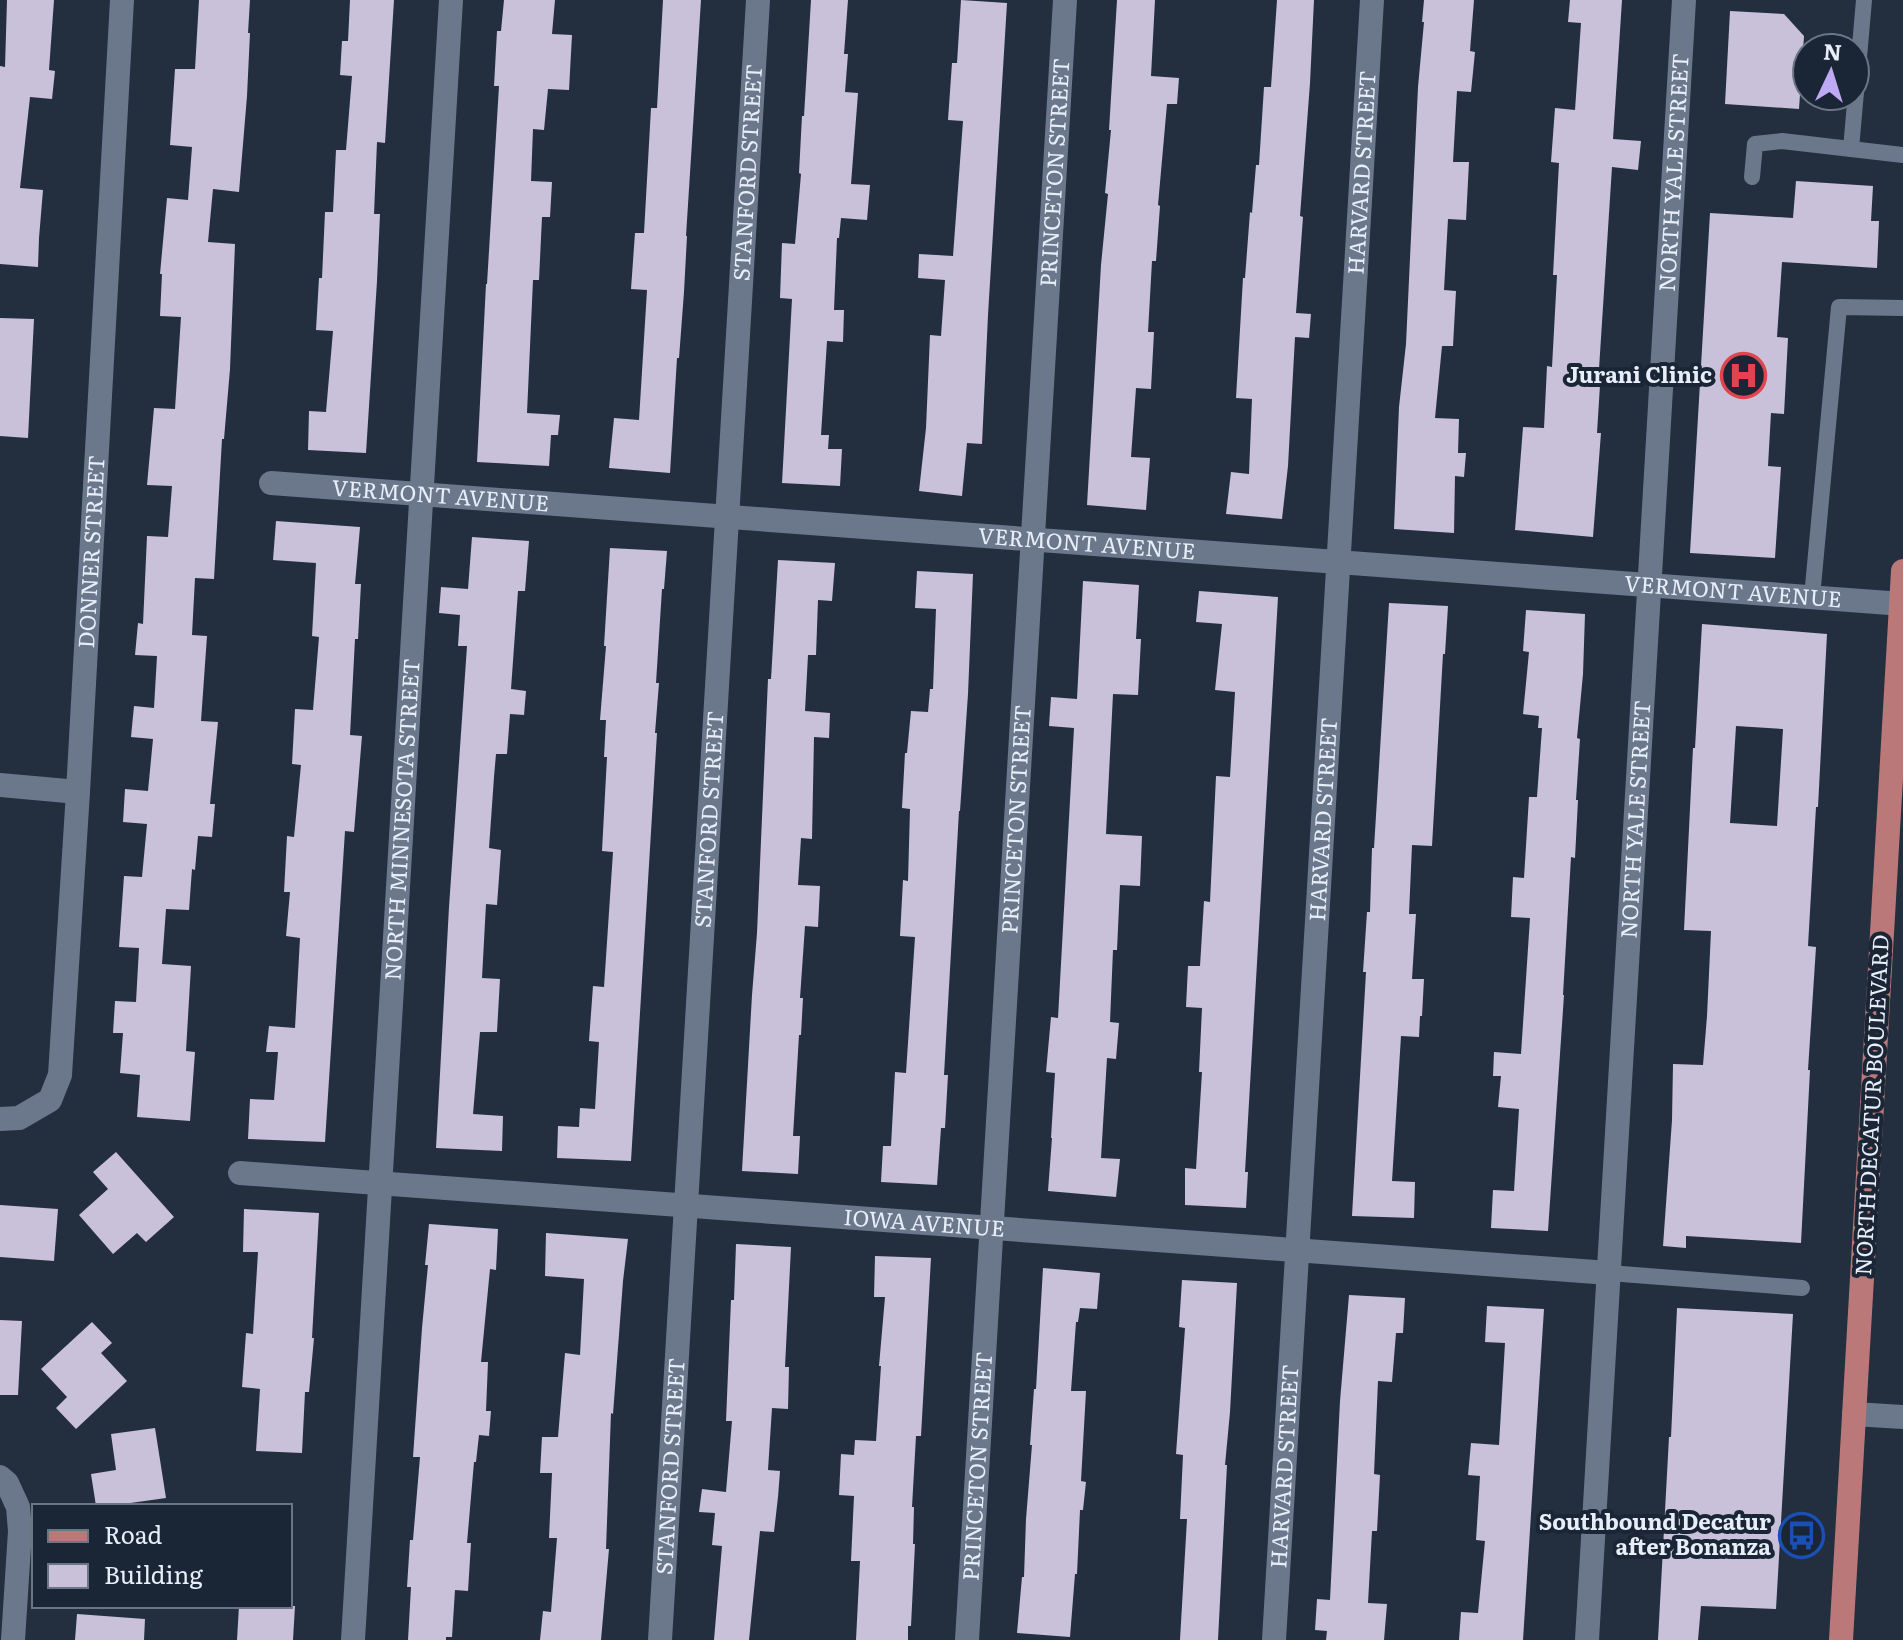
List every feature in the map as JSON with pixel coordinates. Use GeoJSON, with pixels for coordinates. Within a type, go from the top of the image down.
{"type":"FeatureCollection","features":[{"type":"Feature","properties":{"kind":"main road","name":"NORTH DECATUR BOULEVARD"},"geometry":{"type":"LineString","coordinates":[[1841,1640],[1903,571]]}},
{"type":"Feature","properties":{"kind":"street","name":"DONNER STREET"},"geometry":{"type":"LineString","coordinates":[[0,1119],[19,1118],[50,1100],[60,1075],[122,0]]}},
{"type":"Feature","properties":{"kind":"street","name":"NORTH MINNESOTA STREET"},"geometry":{"type":"LineString","coordinates":[[353,1640],[451,0]]}},
{"type":"Feature","properties":{"kind":"street","name":"STANFORD STREET"},"geometry":{"type":"LineString","coordinates":[[660,1640],[758,0]]}},
{"type":"Feature","properties":{"kind":"street","name":"PRINCETON STREET"},"geometry":{"type":"LineString","coordinates":[[967,1640],[1065,0]]}},
{"type":"Feature","properties":{"kind":"street","name":"HARVARD STREET"},"geometry":{"type":"LineString","coordinates":[[1274,1640],[1372,0]]}},
{"type":"Feature","properties":{"kind":"street","name":"NORTH YALE STREET"},"geometry":{"type":"LineString","coordinates":[[1587,1640],[1684,0]]}},
{"type":"Feature","properties":{"kind":"street","name":"VERMONT AVENUE"},"geometry":{"type":"LineString","coordinates":[[271,483],[1902,604]]}},
{"type":"Feature","properties":{"kind":"street"},"geometry":{"type":"LineString","coordinates":[[0,785],[78,792]]}},
{"type":"Feature","properties":{"kind":"street","name":"IOWA AVENUE"},"geometry":{"type":"LineString","coordinates":[[240,1173],[1609,1273]]}},
{"type":"Feature","properties":{"kind":"street"},"geometry":{"type":"LineString","coordinates":[[1854,1414],[1903,1417]]}},
{"type":"Feature","properties":{"kind":"street"},"geometry":{"type":"LineString","coordinates":[[4,1480],[18,1507],[20,1531],[13,1640]]}},
{"type":"Feature","properties":{"kind":"lane"},"geometry":{"type":"LineString","coordinates":[[1851,149],[1864,0]]}},
{"type":"Feature","properties":{"kind":"lane"},"geometry":{"type":"LineString","coordinates":[[1752,177],[1755,144],[1782,141],[1903,155]]}},
{"type":"Feature","properties":{"kind":"lane"},"geometry":{"type":"LineString","coordinates":[[1812,597],[1839,307],[1903,308]]}},
{"type":"Feature","properties":{"kind":"lane"},"geometry":{"type":"LineString","coordinates":[[1609,1273],[1802,1288]]}},
{"type":"Feature","properties":{"kind":"building"},"geometry":{"type":"Polygon","coordinates":[[[7,0],[54,0],[49,70],[55,71],[52,99],[30,97],[20,188],[43,190],[38,267],[0,264],[0,66],[5,67],[7,0]]]}},
{"type":"Feature","properties":{"kind":"building"},"geometry":{"type":"Polygon","coordinates":[[[199,0],[250,0],[250,33],[239,192],[213,189],[208,242],[235,244],[230,369],[222,439],[214,579],[195,578],[192,635],[207,636],[201,721],[218,722],[210,804],[215,804],[212,837],[198,836],[189,910],[166,909],[162,964],[191,966],[186,1051],[195,1052],[190,1121],[137,1117],[140,1075],[120,1073],[123,1033],[113,1033],[115,1001],[136,1002],[139,948],[119,947],[124,876],[142,877],[147,824],[123,822],[125,789],[148,791],[153,739],[131,737],[134,706],[154,708],[157,656],[135,655],[138,623],[143,624],[147,536],[168,537],[172,486],[147,485],[154,408],[175,409],[181,317],[160,316],[160,274],[167,198],[188,200],[192,147],[170,145],[175,69],[195,69],[199,0]]]}},
{"type":"Feature","properties":{"kind":"building"},"geometry":{"type":"Polygon","coordinates":[[[350,0],[394,0],[385,143],[377,142],[374,214],[380,214],[366,453],[308,450],[309,411],[326,412],[333,331],[316,330],[319,278],[322,278],[325,212],[333,212],[336,150],[346,150],[352,76],[340,75],[342,41],[348,41],[350,0]]]}},
{"type":"Feature","properties":{"kind":"building"},"geometry":{"type":"Polygon","coordinates":[[[504,0],[555,0],[552,34],[572,35],[569,90],[548,89],[544,130],[533,129],[531,181],[552,182],[550,217],[542,217],[539,280],[533,280],[527,413],[560,415],[558,435],[551,435],[549,466],[477,462],[499,86],[494,86],[497,31],[501,31],[504,0]]]}},
{"type":"Feature","properties":{"kind":"building"},"geometry":{"type":"Polygon","coordinates":[[[663,0],[701,0],[670,473],[609,468],[614,418],[639,420],[647,290],[631,289],[635,233],[644,233],[651,108],[657,108],[663,0]]]}},
{"type":"Feature","properties":{"kind":"building"},"geometry":{"type":"Polygon","coordinates":[[[811,0],[848,0],[845,92],[858,93],[851,184],[870,185],[867,220],[841,218],[837,238],[834,310],[844,310],[843,342],[827,341],[821,435],[829,435],[828,449],[842,449],[840,486],[782,483],[792,299],[780,298],[782,243],[795,244],[811,0]]]}},
{"type":"Feature","properties":{"kind":"building"},"geometry":{"type":"Polygon","coordinates":[[[961,0],[1007,3],[982,444],[967,443],[962,496],[919,491],[926,428],[930,335],[941,336],[945,280],[918,278],[919,254],[953,256],[963,121],[948,120],[952,63],[957,63],[961,0]]]}},
{"type":"Feature","properties":{"kind":"building"},"geometry":{"type":"Polygon","coordinates":[[[1117,0],[1155,0],[1151,76],[1179,78],[1177,104],[1167,104],[1156,261],[1152,261],[1148,332],[1154,332],[1151,389],[1136,388],[1131,457],[1150,458],[1146,510],[1087,505],[1108,194],[1105,193],[1117,0]]]}},
{"type":"Feature","properties":{"kind":"building"},"geometry":{"type":"Polygon","coordinates":[[[1277,0],[1314,0],[1296,313],[1311,314],[1309,338],[1295,337],[1282,519],[1226,514],[1231,472],[1249,474],[1252,399],[1236,398],[1243,278],[1256,165],[1259,165],[1264,87],[1271,87],[1277,0]]]}},
{"type":"Feature","properties":{"kind":"building"},"geometry":{"type":"Polygon","coordinates":[[[1424,0],[1474,0],[1470,51],[1475,52],[1471,92],[1457,91],[1453,162],[1469,162],[1466,220],[1448,219],[1444,290],[1456,291],[1453,346],[1442,346],[1435,418],[1459,419],[1458,453],[1466,453],[1464,477],[1455,476],[1454,533],[1394,529],[1424,0]]]}},
{"type":"Feature","properties":{"kind":"building"},"geometry":{"type":"Polygon","coordinates":[[[1570,0],[1622,0],[1613,139],[1641,141],[1638,170],[1612,167],[1599,369],[1597,433],[1601,433],[1593,537],[1515,530],[1523,427],[1544,428],[1547,366],[1552,367],[1559,163],[1551,162],[1555,108],[1575,110],[1581,23],[1568,22],[1570,0]]]}},
{"type":"Feature","properties":{"kind":"building"},"geometry":{"type":"Polygon","coordinates":[[[1730,11],[1784,14],[1800,32],[1791,32],[1791,108],[1725,104],[1730,11]]]}},
{"type":"Feature","properties":{"kind":"building","name":"Jurani Clinic"},"geometry":{"type":"Polygon","coordinates":[[[1796,181],[1873,186],[1871,221],[1879,221],[1877,268],[1782,262],[1777,337],[1788,338],[1784,414],[1771,413],[1768,466],[1781,467],[1775,558],[1690,553],[1710,213],[1793,218],[1796,181]]]}},
{"type":"Feature","properties":{"kind":"building"},"geometry":{"type":"Polygon","coordinates":[[[0,318],[34,319],[28,438],[0,436],[0,318]]]}},
{"type":"Feature","properties":{"kind":"building"},"geometry":{"type":"Polygon","coordinates":[[[276,521],[360,527],[355,584],[361,584],[350,735],[362,736],[354,832],[345,831],[325,1142],[248,1139],[250,1099],[274,1100],[278,1052],[266,1052],[269,1026],[295,1028],[300,938],[286,936],[290,892],[284,892],[287,836],[294,837],[301,765],[292,764],[295,709],[313,710],[319,637],[312,636],[316,563],[273,560],[276,521]]]}},
{"type":"Feature","properties":{"kind":"building"},"geometry":{"type":"Polygon","coordinates":[[[472,537],[529,541],[525,591],[518,591],[511,689],[526,691],[524,715],[510,714],[507,754],[496,754],[489,848],[501,850],[497,905],[486,904],[482,978],[500,979],[497,1032],[480,1032],[473,1114],[503,1116],[502,1151],[436,1148],[467,646],[458,646],[460,615],[439,613],[441,587],[468,589],[472,537]]]}},
{"type":"Feature","properties":{"kind":"building"},"geometry":{"type":"Polygon","coordinates":[[[610,548],[667,551],[656,683],[659,683],[657,733],[631,1161],[557,1158],[558,1126],[579,1127],[580,1108],[595,1109],[599,1042],[589,1041],[593,986],[604,987],[613,852],[602,851],[607,757],[604,757],[606,720],[600,720],[610,548]]]}},
{"type":"Feature","properties":{"kind":"building"},"geometry":{"type":"Polygon","coordinates":[[[778,560],[835,563],[832,601],[818,600],[816,655],[808,655],[805,711],[830,713],[829,738],[814,737],[812,839],[801,838],[798,885],[820,886],[818,927],[805,926],[793,1136],[800,1136],[798,1174],[742,1171],[757,933],[768,679],[771,679],[778,560]]]}},
{"type":"Feature","properties":{"kind":"building"},"geometry":{"type":"Polygon","coordinates":[[[917,571],[973,574],[944,1075],[948,1075],[945,1128],[941,1128],[937,1185],[881,1182],[883,1146],[891,1146],[895,1072],[906,1073],[915,937],[900,936],[903,880],[908,881],[910,809],[902,808],[905,753],[911,711],[928,712],[930,689],[933,689],[936,609],[915,608],[917,571]]]}},
{"type":"Feature","properties":{"kind":"building"},"geometry":{"type":"Polygon","coordinates":[[[1083,581],[1139,585],[1136,639],[1141,639],[1138,695],[1113,694],[1106,834],[1142,836],[1140,886],[1120,885],[1117,950],[1113,950],[1110,1022],[1119,1023],[1116,1059],[1107,1058],[1101,1158],[1120,1159],[1116,1197],[1048,1191],[1055,1073],[1046,1072],[1051,1017],[1058,1018],[1074,728],[1049,726],[1051,697],[1077,699],[1083,581]]]}},
{"type":"Feature","properties":{"kind":"building"},"geometry":{"type":"Polygon","coordinates":[[[1199,591],[1278,597],[1245,1172],[1248,1172],[1246,1208],[1185,1205],[1185,1168],[1196,1169],[1202,1072],[1199,1072],[1202,1008],[1186,1007],[1188,966],[1200,966],[1204,901],[1210,902],[1216,776],[1230,777],[1235,692],[1215,690],[1222,624],[1196,622],[1199,591]]]}},
{"type":"Feature","properties":{"kind":"building"},"geometry":{"type":"Polygon","coordinates":[[[1389,603],[1448,606],[1432,846],[1412,845],[1409,914],[1416,914],[1412,979],[1424,979],[1422,1016],[1419,1037],[1401,1036],[1392,1181],[1415,1182],[1414,1218],[1352,1216],[1366,972],[1363,972],[1367,912],[1370,912],[1389,603]]]}},
{"type":"Feature","properties":{"kind":"building"},"geometry":{"type":"Polygon","coordinates":[[[1526,610],[1585,614],[1577,738],[1580,739],[1575,858],[1571,857],[1548,1231],[1491,1228],[1493,1190],[1514,1191],[1519,1109],[1498,1107],[1501,1076],[1493,1076],[1494,1052],[1521,1054],[1530,918],[1511,917],[1513,877],[1524,878],[1529,797],[1537,797],[1542,728],[1538,728],[1539,716],[1523,714],[1529,652],[1523,651],[1526,610]]]}},
{"type":"Feature","properties":{"kind":"building"},"geometry":{"type":"Polygon","coordinates":[[[1702,624],[1827,634],[1808,946],[1816,947],[1801,1243],[1686,1236],[1686,1248],[1663,1246],[1673,1064],[1703,1065],[1707,1016],[1711,931],[1684,930],[1702,624]],[[1736,726],[1730,823],[1777,826],[1783,729],[1736,726]]]}},
{"type":"Feature","properties":{"kind":"building"},"geometry":{"type":"Polygon","coordinates":[[[116,1152],[174,1217],[146,1242],[137,1233],[113,1254],[79,1215],[108,1189],[93,1172],[116,1152]]]}},
{"type":"Feature","properties":{"kind":"building"},"geometry":{"type":"Polygon","coordinates":[[[0,1205],[58,1209],[54,1261],[0,1257],[0,1205]]]}},
{"type":"Feature","properties":{"kind":"building"},"geometry":{"type":"Polygon","coordinates":[[[244,1209],[319,1213],[314,1338],[309,1392],[305,1392],[302,1453],[256,1451],[260,1389],[242,1387],[246,1333],[253,1334],[258,1252],[243,1252],[244,1209]]]}},
{"type":"Feature","properties":{"kind":"building"},"geometry":{"type":"Polygon","coordinates":[[[429,1224],[498,1229],[496,1270],[490,1269],[481,1362],[488,1362],[486,1411],[491,1411],[489,1436],[479,1435],[474,1462],[467,1543],[471,1543],[468,1591],[455,1590],[452,1637],[446,1637],[446,1640],[408,1640],[410,1540],[413,1540],[420,1457],[413,1457],[429,1224]]]}},
{"type":"Feature","properties":{"kind":"building"},"geometry":{"type":"Polygon","coordinates":[[[546,1233],[628,1239],[611,1413],[606,1549],[609,1549],[601,1640],[540,1640],[543,1611],[551,1612],[557,1538],[549,1538],[552,1473],[540,1473],[542,1437],[558,1437],[565,1353],[580,1355],[584,1279],[545,1276],[546,1233]]]}},
{"type":"Feature","properties":{"kind":"building"},"geometry":{"type":"Polygon","coordinates":[[[736,1244],[791,1247],[785,1367],[789,1367],[788,1409],[772,1408],[768,1470],[780,1471],[778,1497],[774,1532],[760,1531],[749,1640],[714,1640],[722,1546],[712,1545],[715,1513],[699,1512],[702,1489],[726,1492],[732,1421],[726,1421],[736,1244]]]}},
{"type":"Feature","properties":{"kind":"building"},"geometry":{"type":"Polygon","coordinates":[[[875,1256],[931,1258],[921,1436],[916,1436],[912,1507],[915,1544],[908,1640],[856,1640],[860,1561],[851,1561],[854,1496],[839,1495],[841,1454],[854,1455],[855,1440],[876,1441],[885,1297],[874,1297],[875,1256]]]}},
{"type":"Feature","properties":{"kind":"building"},"geometry":{"type":"Polygon","coordinates":[[[1043,1268],[1100,1273],[1097,1309],[1080,1308],[1076,1322],[1071,1391],[1086,1391],[1081,1481],[1086,1482],[1083,1510],[1080,1510],[1070,1637],[1017,1633],[1024,1577],[1043,1268]]]}},
{"type":"Feature","properties":{"kind":"building"},"geometry":{"type":"Polygon","coordinates":[[[1182,1280],[1237,1283],[1218,1640],[1180,1640],[1187,1519],[1180,1519],[1183,1455],[1176,1454],[1185,1328],[1179,1327],[1182,1280]]]}},
{"type":"Feature","properties":{"kind":"building"},"geometry":{"type":"Polygon","coordinates":[[[1349,1295],[1405,1298],[1403,1333],[1396,1333],[1392,1382],[1378,1381],[1374,1474],[1380,1475],[1377,1531],[1372,1531],[1368,1603],[1387,1604],[1384,1640],[1326,1640],[1327,1631],[1315,1630],[1317,1599],[1330,1600],[1349,1295]]]}},
{"type":"Feature","properties":{"kind":"building"},"geometry":{"type":"Polygon","coordinates":[[[1487,1306],[1544,1309],[1523,1640],[1459,1640],[1461,1612],[1478,1613],[1485,1541],[1476,1540],[1480,1476],[1468,1475],[1471,1443],[1499,1445],[1505,1343],[1485,1342],[1487,1306]]]}},
{"type":"Feature","properties":{"kind":"building"},"geometry":{"type":"Polygon","coordinates":[[[1677,1308],[1793,1314],[1776,1609],[1701,1606],[1698,1640],[1658,1640],[1677,1308]]]}},
{"type":"Feature","properties":{"kind":"building"},"geometry":{"type":"Polygon","coordinates":[[[0,1320],[22,1321],[18,1395],[0,1395],[0,1320]]]}},
{"type":"Feature","properties":{"kind":"building"},"geometry":{"type":"Polygon","coordinates":[[[92,1322],[112,1343],[101,1353],[127,1381],[76,1429],[56,1408],[67,1397],[41,1369],[92,1322]]]}},
{"type":"Feature","properties":{"kind":"building"},"geometry":{"type":"Polygon","coordinates":[[[155,1428],[166,1498],[96,1504],[91,1474],[116,1470],[111,1434],[155,1428]]]}},
{"type":"Feature","properties":{"kind":"building"},"geometry":{"type":"Polygon","coordinates":[[[295,1606],[293,1640],[237,1640],[239,1608],[295,1606]]]}},
{"type":"Feature","properties":{"kind":"building"},"geometry":{"type":"Polygon","coordinates":[[[77,1614],[145,1619],[144,1640],[75,1640],[77,1614]]]}},
{"type":"Feature","properties":{"kind":"place","name":"Jurani Clinic"},"geometry":{"type":"Point","coordinates":[1743,375]}},
{"type":"Feature","properties":{"kind":"place","name":"Southbound Decatur after Bonanza"},"geometry":{"type":"Point","coordinates":[1802,1535]}}]}
